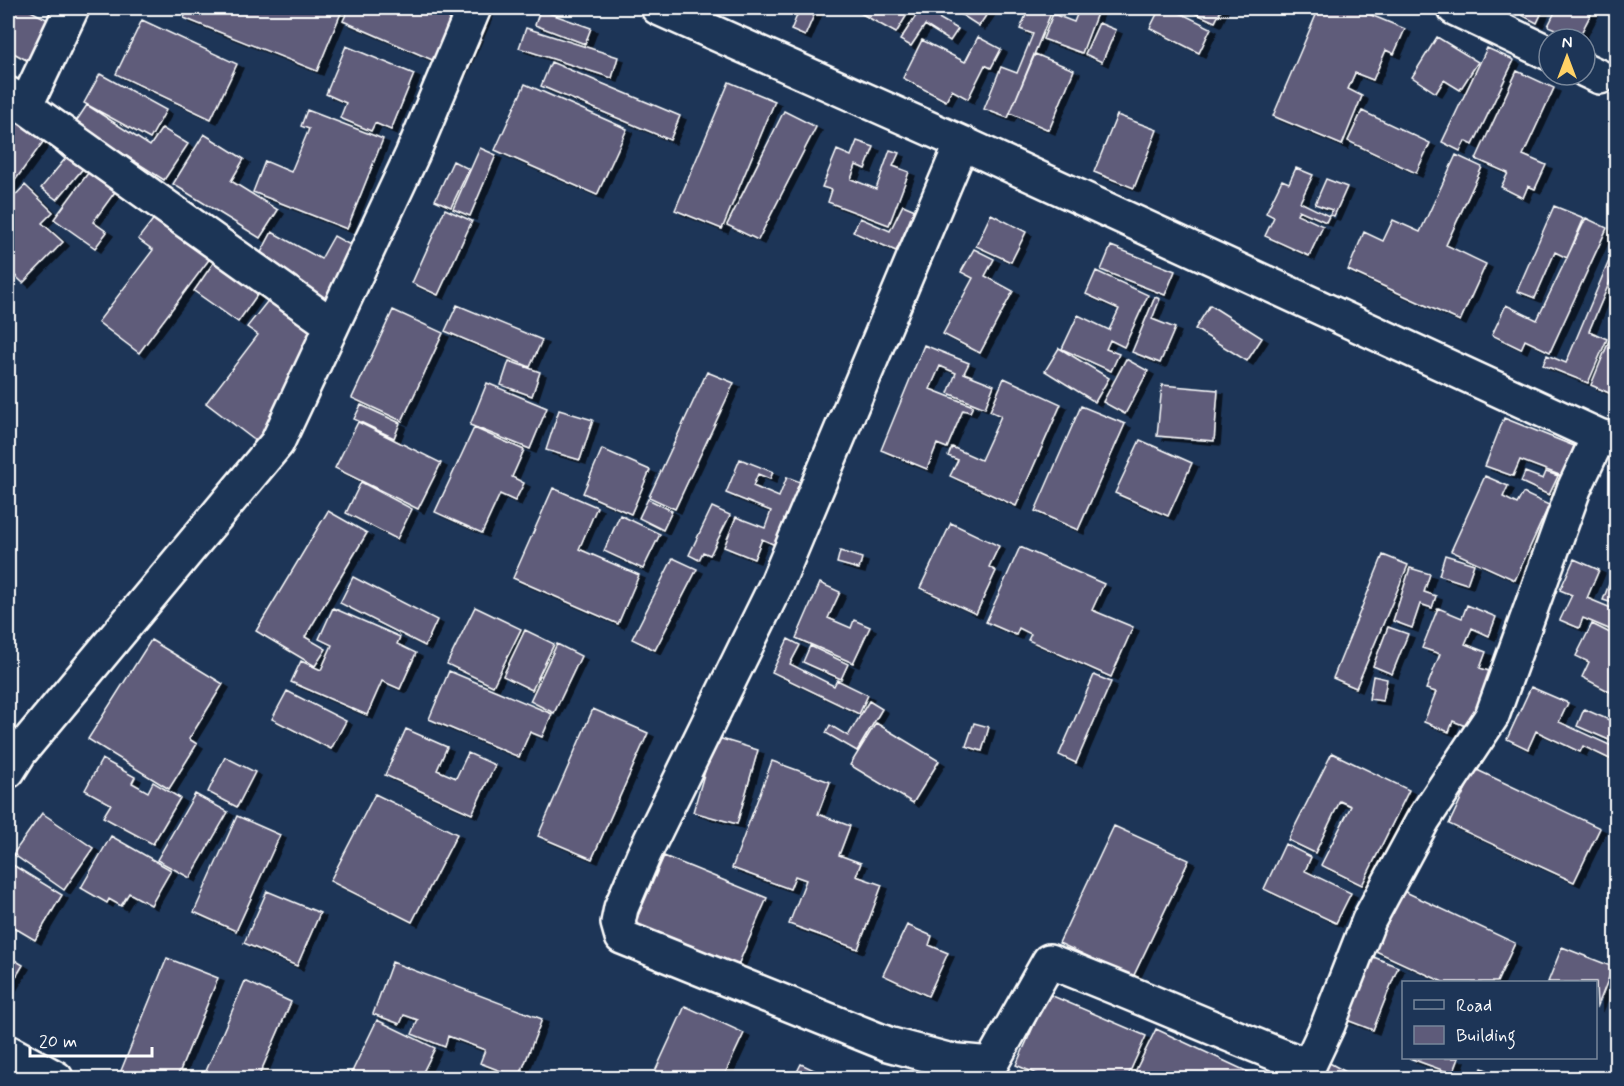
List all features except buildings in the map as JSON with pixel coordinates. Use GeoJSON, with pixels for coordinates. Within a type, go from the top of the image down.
{"type":"FeatureCollection","features":[{"type":"Feature","properties":{"kind":"street"},"geometry":{"type":"LineString","coordinates":[[72,8],[16,100],[332,325]]}},
{"type":"Feature","properties":{"kind":"street"},"geometry":{"type":"LineString","coordinates":[[8,771],[27,743],[277,443],[412,155],[474,8]]}},
{"type":"Feature","properties":{"kind":"street"},"geometry":{"type":"LineString","coordinates":[[658,8],[963,143],[1608,438],[1575,489],[1492,716],[1423,820],[1374,910],[1328,1025],[1305,1072],[1125,990],[1049,962],[992,1064],[948,1060],[888,1044],[622,937],[618,923],[626,897],[777,584],[963,143]]}},
{"type":"Feature","properties":{"kind":"street"},"geometry":{"type":"LineString","coordinates":[[1454,8],[1537,47]]}},
{"type":"Feature","properties":{"kind":"street"},"geometry":{"type":"LineString","coordinates":[[8,1052],[56,1078]]}}]}
